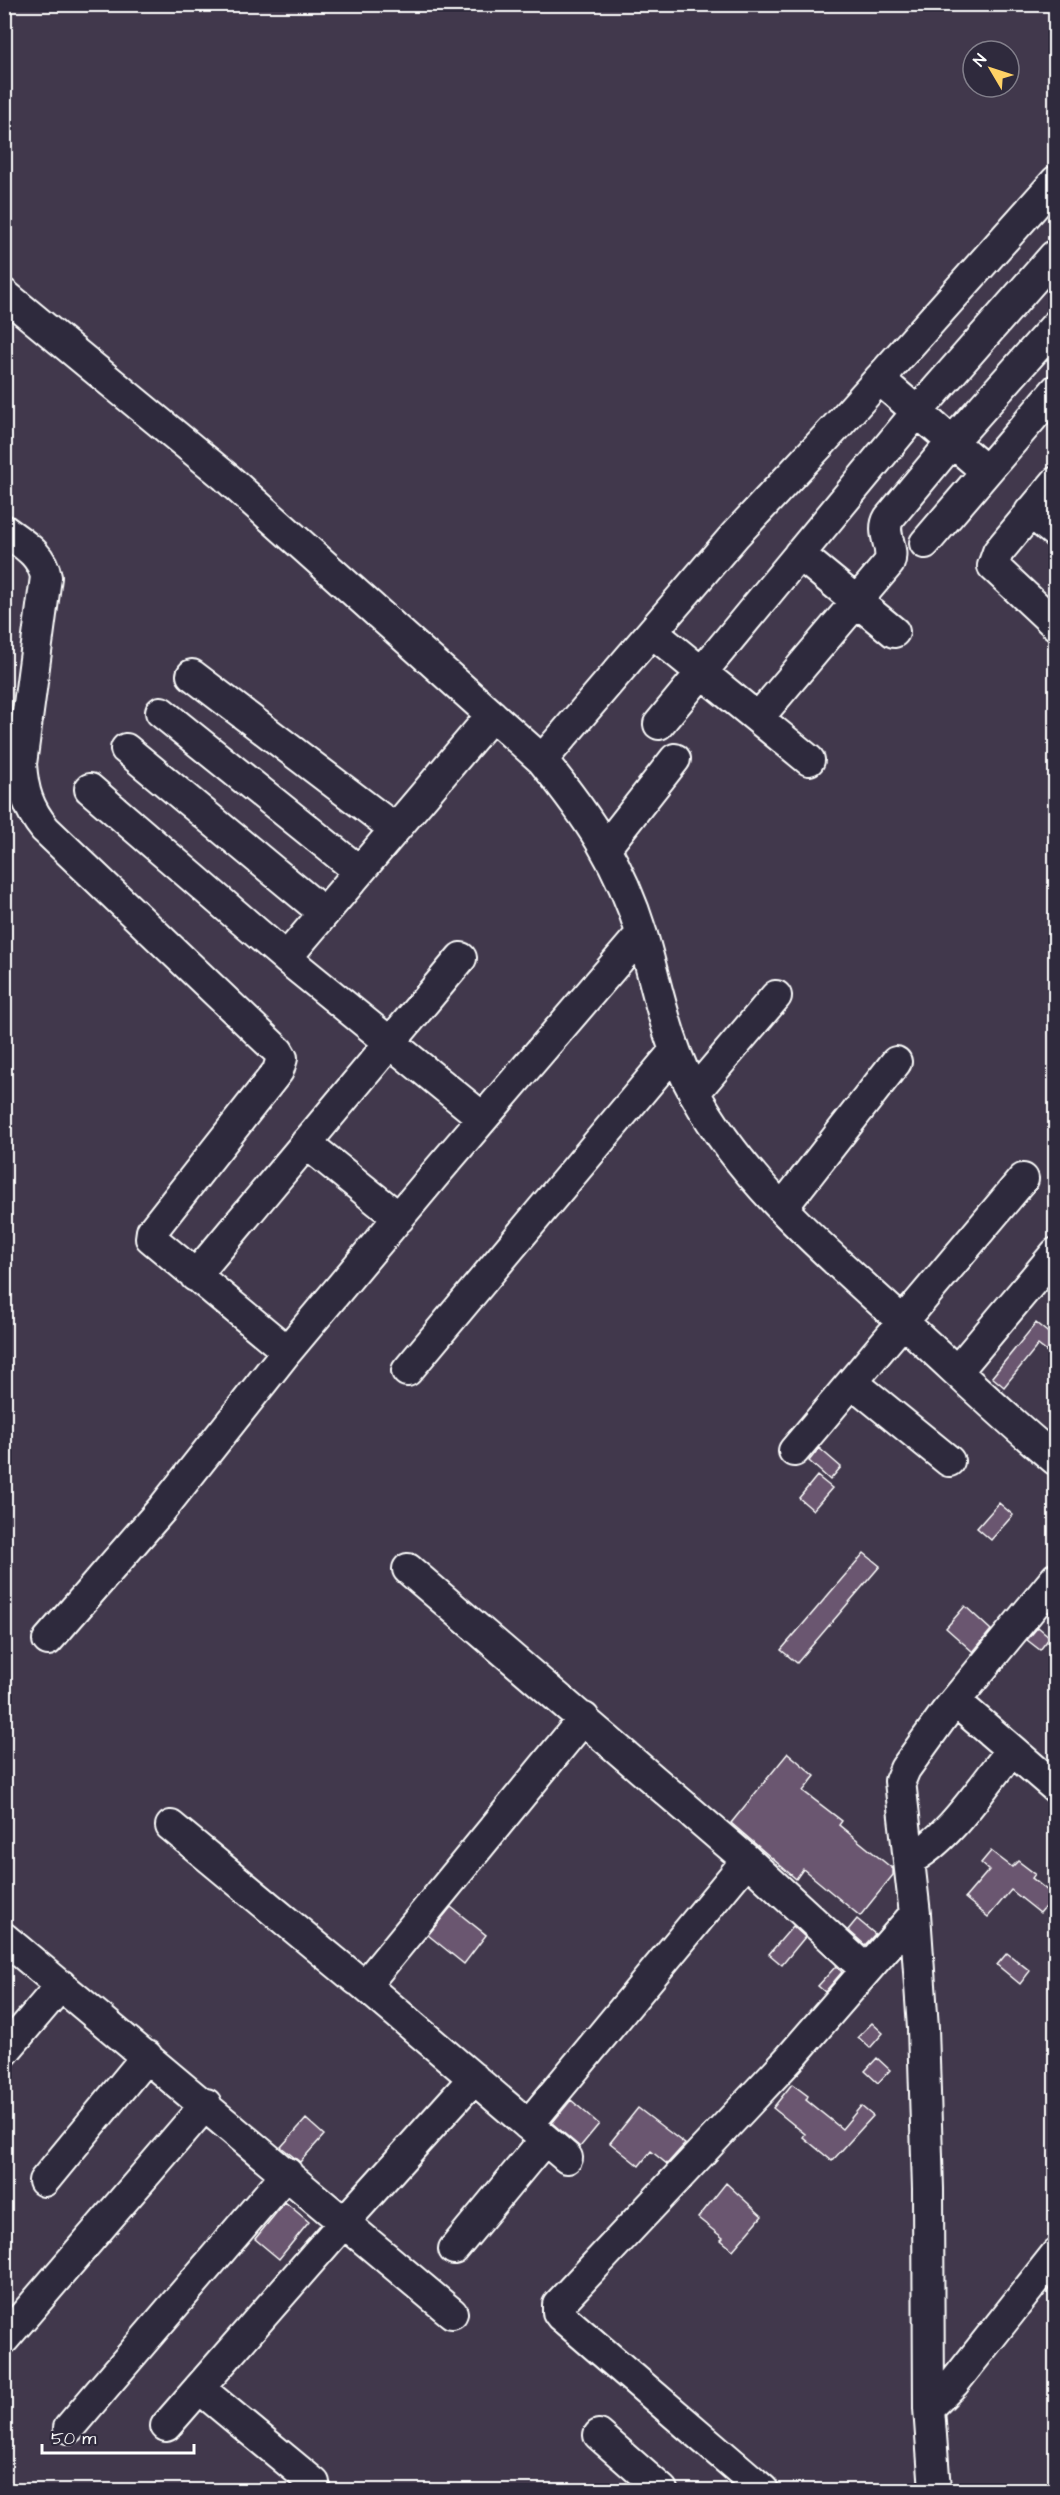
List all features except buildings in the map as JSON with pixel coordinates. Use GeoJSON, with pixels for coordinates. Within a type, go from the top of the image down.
{"type":"FeatureCollection","features":[{"type":"Feature","properties":{"kind":"street"},"geometry":{"type":"LineString","coordinates":[[542,760],[735,536],[1018,226],[1056,181]]}},
{"type":"Feature","properties":{"kind":"street"},"geometry":{"type":"LineString","coordinates":[[658,724],[917,411],[1055,257],[1018,226]]}},
{"type":"Feature","properties":{"kind":"street"},"geometry":{"type":"LineString","coordinates":[[4,294],[226,477],[542,760],[577,804],[606,847],[641,934],[674,1052],[694,1093],[715,1127],[782,1208],[903,1322],[1054,1456]]}},
{"type":"Feature","properties":{"kind":"street"},"geometry":{"type":"LineString","coordinates":[[758,718],[890,560],[886,523],[952,441],[1056,325]]}},
{"type":"Feature","properties":{"kind":"street"},"geometry":{"type":"LineString","coordinates":[[879,379],[986,471]]}},
{"type":"Feature","properties":{"kind":"street"},"geometry":{"type":"LineString","coordinates":[[925,543],[1056,390]]}},
{"type":"Feature","properties":{"kind":"street"},"geometry":{"type":"LineString","coordinates":[[1056,482],[998,552],[993,566],[1056,625]]}},
{"type":"Feature","properties":{"kind":"street"},"geometry":{"type":"LineString","coordinates":[[1030,512],[1056,533]]}},
{"type":"Feature","properties":{"kind":"street"},"geometry":{"type":"LineString","coordinates":[[4,530],[37,555],[44,565],[46,577],[21,764],[23,789],[31,811],[45,829],[191,966],[282,1058],[278,1071],[150,1234],[153,1241],[287,1351]]}},
{"type":"Feature","properties":{"kind":"street"},"geometry":{"type":"LineString","coordinates":[[799,554],[894,632]]}},
{"type":"Feature","properties":{"kind":"street"},"geometry":{"type":"LineString","coordinates":[[652,632],[809,760]]}},
{"type":"Feature","properties":{"kind":"street"},"geometry":{"type":"LineString","coordinates":[[192,675],[395,829]]}},
{"type":"Feature","properties":{"kind":"street"},"geometry":{"type":"LineString","coordinates":[[161,712],[359,871]]}},
{"type":"Feature","properties":{"kind":"street"},"geometry":{"type":"LineString","coordinates":[[286,958],[492,715]]}},
{"type":"Feature","properties":{"kind":"street"},"geometry":{"type":"LineString","coordinates":[[126,749],[324,913]]}},
{"type":"Feature","properties":{"kind":"street"},"geometry":{"type":"LineString","coordinates":[[606,847],[675,759]]}},
{"type":"Feature","properties":{"kind":"street"},"geometry":{"type":"LineString","coordinates":[[90,789],[286,958],[483,1119]]}},
{"type":"Feature","properties":{"kind":"street"},"geometry":{"type":"LineString","coordinates":[[48,1640],[162,1509],[287,1351],[641,934]]}},
{"type":"Feature","properties":{"kind":"street"},"geometry":{"type":"LineString","coordinates":[[195,1276],[461,958]]}},
{"type":"Feature","properties":{"kind":"street"},"geometry":{"type":"LineString","coordinates":[[694,1093],[776,996]]}},
{"type":"Feature","properties":{"kind":"street"},"geometry":{"type":"LineString","coordinates":[[407,1371],[674,1052]]}},
{"type":"Feature","properties":{"kind":"street"},"geometry":{"type":"LineString","coordinates":[[782,1208],[896,1062]]}},
{"type":"Feature","properties":{"kind":"street"},"geometry":{"type":"LineString","coordinates":[[306,1143],[399,1218]]}},
{"type":"Feature","properties":{"kind":"street"},"geometry":{"type":"LineString","coordinates":[[794,1451],[1023,1179]]}},
{"type":"Feature","properties":{"kind":"street"},"geometry":{"type":"LineString","coordinates":[[957,1371],[1056,1253]]}},
{"type":"Feature","properties":{"kind":"street"},"geometry":{"type":"LineString","coordinates":[[852,1382],[949,1461]]}},
{"type":"Feature","properties":{"kind":"street"},"geometry":{"type":"LineString","coordinates":[[408,1569],[747,1860],[866,1970]]}},
{"type":"Feature","properties":{"kind":"street"},"geometry":{"type":"LineString","coordinates":[[935,2490],[929,2408],[923,2028],[915,1914],[900,1780],[905,1769],[955,1701],[1056,1578]]}},
{"type":"Feature","properties":{"kind":"street"},"geometry":{"type":"LineString","coordinates":[[955,1701],[1056,1788]]}},
{"type":"Feature","properties":{"kind":"street"},"geometry":{"type":"LineString","coordinates":[[362,1983],[371,1981],[584,1718]]}},
{"type":"Feature","properties":{"kind":"street"},"geometry":{"type":"LineString","coordinates":[[909,1860],[931,1845],[949,1827],[1012,1750]]}},
{"type":"Feature","properties":{"kind":"street"},"geometry":{"type":"LineString","coordinates":[[171,1826],[362,1983],[547,2141]]}},
{"type":"Feature","properties":{"kind":"street"},"geometry":{"type":"LineString","coordinates":[[454,2249],[547,2141],[747,1860]]}},
{"type":"Feature","properties":{"kind":"street"},"geometry":{"type":"LineString","coordinates":[[763,2490],[561,2316],[558,2312],[558,2305],[790,2058],[915,1914]]}},
{"type":"Feature","properties":{"kind":"street"},"geometry":{"type":"LineString","coordinates":[[4,1938],[206,2104],[452,2313]]}},
{"type":"Feature","properties":{"kind":"street"},"geometry":{"type":"LineString","coordinates":[[4,2052],[61,1985]]}},
{"type":"Feature","properties":{"kind":"street"},"geometry":{"type":"LineString","coordinates":[[44,2181],[147,2056]]}},
{"type":"Feature","properties":{"kind":"street"},"geometry":{"type":"LineString","coordinates":[[166,2426],[345,2221],[474,2078]]}},
{"type":"Feature","properties":{"kind":"street"},"geometry":{"type":"LineString","coordinates":[[4,2339],[206,2104]]}},
{"type":"Feature","properties":{"kind":"street"},"geometry":{"type":"LineString","coordinates":[[69,2428],[287,2173]]}},
{"type":"Feature","properties":{"kind":"street"},"geometry":{"type":"LineString","coordinates":[[929,2408],[954,2383],[1056,2254]]}},
{"type":"Feature","properties":{"kind":"street"},"geometry":{"type":"LineString","coordinates":[[199,2388],[314,2483]]}},
{"type":"Feature","properties":{"kind":"street"},"geometry":{"type":"LineString","coordinates":[[599,2435],[662,2490]]}}]}
